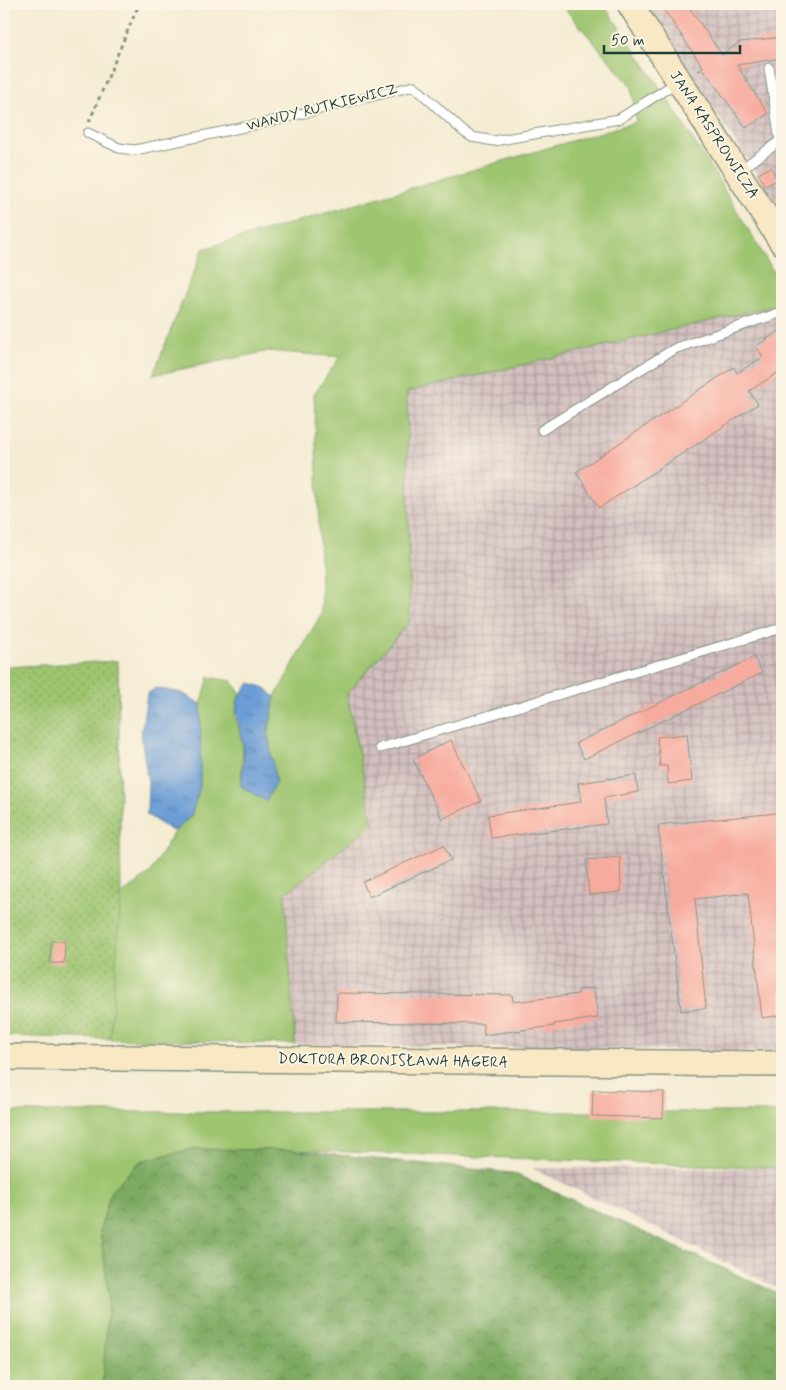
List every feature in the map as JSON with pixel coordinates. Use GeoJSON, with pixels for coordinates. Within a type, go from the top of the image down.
{"type":"FeatureCollection","features":[{"type":"Feature","properties":{"kind":"street","name":"JANA KASPROWICZA"},"geometry":{"type":"LineString","coordinates":[[630,4],[782,242]]}},
{"type":"Feature","properties":{"kind":"street","name":"DOKTORA BRONISŁAWA HAGERA"},"geometry":{"type":"LineString","coordinates":[[4,1057],[782,1064]]}},
{"type":"Feature","properties":{"kind":"lane"},"geometry":{"type":"LineString","coordinates":[[738,172],[745,164],[780,142],[768,68]]}},
{"type":"Feature","properties":{"kind":"lane","name":"WANDY RUTKIEWICZ"},"geometry":{"type":"LineString","coordinates":[[88,133],[119,148],[135,150],[264,123],[414,86],[464,132],[472,137],[494,141],[619,119],[679,81]]}},
{"type":"Feature","properties":{"kind":"lane"},"geometry":{"type":"LineString","coordinates":[[542,430],[674,349],[782,312]]}},
{"type":"Feature","properties":{"kind":"lane"},"geometry":{"type":"LineString","coordinates":[[380,748],[782,628]]}},
{"type":"Feature","properties":{"kind":"path"},"geometry":{"type":"LineString","coordinates":[[88,133],[89,121],[139,4]]}},
{"type":"Feature","properties":{"kind":"shaded area"},"geometry":{"type":"Polygon","coordinates":[[[641,4],[782,4],[782,210],[641,4]]]}},
{"type":"Feature","properties":{"kind":"shaded area"},"geometry":{"type":"Polygon","coordinates":[[[782,304],[782,1052],[295,1044],[285,894],[373,824],[346,694],[410,621],[406,392],[782,304]]]}},
{"type":"Feature","properties":{"kind":"shaded area"},"geometry":{"type":"Polygon","coordinates":[[[532,1168],[782,1168],[782,1290],[532,1168]]]}},
{"type":"Feature","properties":{"kind":"green space"},"geometry":{"type":"Polygon","coordinates":[[[561,4],[603,4],[673,108],[761,250],[782,286],[782,304],[407,392],[410,621],[347,694],[373,824],[285,894],[295,1044],[110,1039],[116,899],[150,873],[174,832],[191,816],[200,759],[201,704],[209,677],[231,681],[240,693],[235,716],[243,745],[241,786],[275,782],[268,734],[275,697],[322,612],[314,394],[340,357],[269,351],[153,375],[203,249],[636,122],[632,87],[561,4]]]}},
{"type":"Feature","properties":{"kind":"green space"},"geometry":{"type":"Polygon","coordinates":[[[118,661],[121,895],[110,1039],[4,1036],[4,667],[118,661]]]}},
{"type":"Feature","properties":{"kind":"green space"},"geometry":{"type":"Polygon","coordinates":[[[4,1112],[782,1112],[782,1168],[291,1150],[192,1149],[140,1161],[111,1191],[100,1230],[109,1296],[102,1386],[4,1386],[4,1112]]]}},
{"type":"Feature","properties":{"kind":"green space"},"geometry":{"type":"Polygon","coordinates":[[[192,1149],[291,1150],[513,1173],[782,1295],[782,1386],[102,1386],[109,1296],[100,1230],[111,1191],[140,1161],[192,1149]]]}},
{"type":"Feature","properties":{"kind":"water"},"geometry":{"type":"Polygon","coordinates":[[[250,683],[266,688],[275,697],[268,734],[276,782],[266,801],[241,786],[244,748],[237,704],[243,690],[250,683]]]}},
{"type":"Feature","properties":{"kind":"water"},"geometry":{"type":"Polygon","coordinates":[[[156,688],[182,693],[201,704],[200,787],[191,816],[174,832],[147,815],[148,782],[141,736],[147,694],[156,688]]]}},
{"type":"Feature","properties":{"kind":"building"},"geometry":{"type":"Polygon","coordinates":[[[660,4],[687,4],[722,55],[740,42],[782,37],[782,58],[737,65],[768,114],[746,128],[704,70],[698,71],[703,67],[660,4]]]}},
{"type":"Feature","properties":{"kind":"building"},"geometry":{"type":"Polygon","coordinates":[[[771,167],[778,180],[765,186],[758,174],[771,167]]]}},
{"type":"Feature","properties":{"kind":"building"},"geometry":{"type":"Polygon","coordinates":[[[782,329],[782,370],[749,391],[758,404],[599,508],[576,472],[734,367],[737,373],[763,357],[756,346],[782,329]]]}},
{"type":"Feature","properties":{"kind":"building"},"geometry":{"type":"Polygon","coordinates":[[[754,657],[762,673],[584,759],[576,743],[754,657]]]}},
{"type":"Feature","properties":{"kind":"building"},"geometry":{"type":"Polygon","coordinates":[[[687,734],[692,781],[668,784],[667,766],[660,766],[657,737],[687,734]]]}},
{"type":"Feature","properties":{"kind":"building"},"geometry":{"type":"Polygon","coordinates":[[[451,740],[481,801],[442,819],[413,759],[451,740]]]}},
{"type":"Feature","properties":{"kind":"building"},"geometry":{"type":"Polygon","coordinates":[[[636,775],[638,792],[604,798],[607,824],[491,838],[488,815],[581,802],[578,783],[636,775]]]}},
{"type":"Feature","properties":{"kind":"building"},"geometry":{"type":"Polygon","coordinates":[[[777,813],[779,836],[777,837],[782,884],[782,1015],[762,1018],[748,893],[695,899],[706,1008],[681,1011],[658,825],[777,813]]]}},
{"type":"Feature","properties":{"kind":"building"},"geometry":{"type":"Polygon","coordinates":[[[444,845],[451,860],[369,897],[363,882],[444,845]]]}},
{"type":"Feature","properties":{"kind":"building"},"geometry":{"type":"Polygon","coordinates":[[[620,857],[621,892],[589,895],[586,860],[620,857]]]}},
{"type":"Feature","properties":{"kind":"building"},"geometry":{"type":"Polygon","coordinates":[[[51,941],[65,941],[64,963],[50,963],[51,941]]]}},
{"type":"Feature","properties":{"kind":"building"},"geometry":{"type":"Polygon","coordinates":[[[594,988],[598,1018],[554,1024],[554,1026],[484,1035],[483,1024],[336,1022],[337,993],[512,995],[513,1002],[578,994],[578,990],[594,988]]]}},
{"type":"Feature","properties":{"kind":"building"},"geometry":{"type":"Polygon","coordinates":[[[593,1090],[664,1092],[663,1118],[592,1116],[593,1090]]]}}]}
